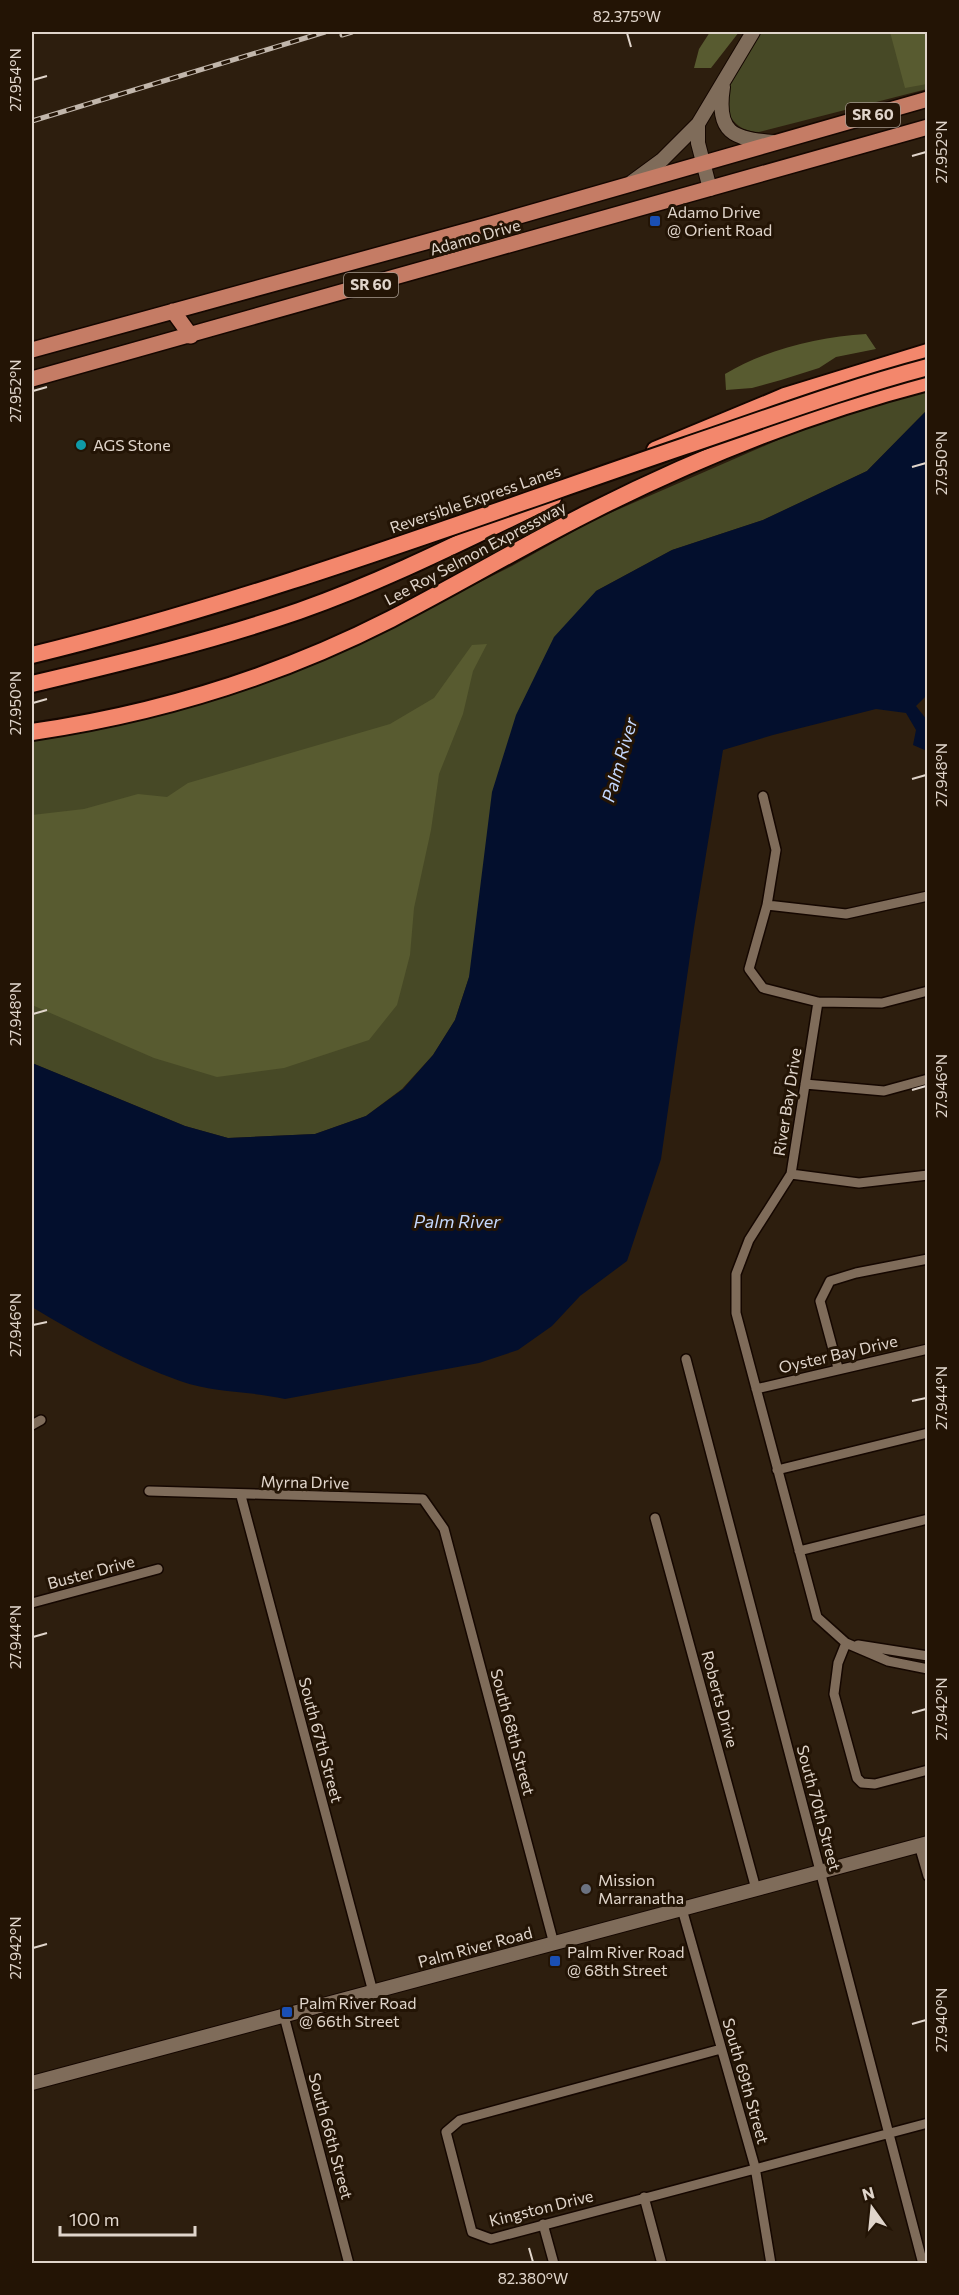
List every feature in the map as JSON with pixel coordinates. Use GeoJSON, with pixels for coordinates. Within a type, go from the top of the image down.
{"type":"FeatureCollection","features":[{"type":"Feature","properties":{"kind":"highway","name":"Lee Roy Selmon Expressway"},"geometry":{"type":"LineString","coordinates":[[32,684],[191,644],[310,606],[406,567],[733,415],[927,352]]}},
{"type":"Feature","properties":{"kind":"highway","name":"Reversible Express Lanes"},"geometry":{"type":"LineString","coordinates":[[32,656],[155,624],[250,595],[824,398],[927,367]]}},
{"type":"Feature","properties":{"kind":"highway","name":"Lee Roy Selmon Expressway"},"geometry":{"type":"LineString","coordinates":[[32,732],[167,704],[233,684],[299,660],[392,619],[585,514],[681,470],[796,424],[922,383]]}},
{"type":"Feature","properties":{"kind":"main road","name":"Adamo Drive"},"geometry":{"type":"LineString","coordinates":[[32,350],[484,226],[927,99]]}},
{"type":"Feature","properties":{"kind":"main road","name":"Adamo Drive"},"geometry":{"type":"LineString","coordinates":[[32,379],[492,252],[927,127]]}},
{"type":"Feature","properties":{"kind":"main road"},"geometry":{"type":"LineString","coordinates":[[484,226],[492,252]]}},
{"type":"Feature","properties":{"kind":"main road"},"geometry":{"type":"LineString","coordinates":[[173,311],[190,336]]}},
{"type":"Feature","properties":{"kind":"street"},"geometry":{"type":"LineString","coordinates":[[626,186],[662,160],[698,124],[753,32]]}},
{"type":"Feature","properties":{"kind":"street"},"geometry":{"type":"LineString","coordinates":[[724,79],[720,104],[727,127],[743,140],[775,142]]}},
{"type":"Feature","properties":{"kind":"street"},"geometry":{"type":"LineString","coordinates":[[698,124],[698,143],[712,189]]}},
{"type":"Feature","properties":{"kind":"street"},"geometry":{"type":"LineString","coordinates":[[763,796],[776,850],[767,905],[748,969],[763,988],[818,1002],[882,1003],[927,991]]}},
{"type":"Feature","properties":{"kind":"street"},"geometry":{"type":"LineString","coordinates":[[767,905],[846,914],[927,896]]}},
{"type":"Feature","properties":{"kind":"street","name":"River Bay Drive"},"geometry":{"type":"LineString","coordinates":[[818,1002],[791,1174],[749,1240],[736,1274],[736,1313],[817,1617],[846,1643],[888,1661],[927,1670]]}},
{"type":"Feature","properties":{"kind":"street"},"geometry":{"type":"LineString","coordinates":[[805,1084],[884,1091],[927,1079]]}},
{"type":"Feature","properties":{"kind":"street"},"geometry":{"type":"LineString","coordinates":[[791,1174],[859,1183],[927,1175]]}},
{"type":"Feature","properties":{"kind":"street"},"geometry":{"type":"LineString","coordinates":[[838,1368],[820,1301],[830,1281],[856,1273],[927,1259]]}},
{"type":"Feature","properties":{"kind":"street","name":"Oyster Bay Drive"},"geometry":{"type":"LineString","coordinates":[[756,1389],[927,1349]]}},
{"type":"Feature","properties":{"kind":"street","name":"South 70th Street"},"geometry":{"type":"LineString","coordinates":[[686,1359],[923,2264]]}},
{"type":"Feature","properties":{"kind":"street"},"geometry":{"type":"LineString","coordinates":[[32,1425],[41,1420]]}},
{"type":"Feature","properties":{"kind":"street"},"geometry":{"type":"LineString","coordinates":[[777,1470],[927,1433]]}},
{"type":"Feature","properties":{"kind":"street","name":"Myrna Drive"},"geometry":{"type":"LineString","coordinates":[[149,1491],[241,1496],[423,1499],[444,1529]]}},
{"type":"Feature","properties":{"kind":"street","name":"South 67th Street"},"geometry":{"type":"LineString","coordinates":[[241,1496],[372,1992]]}},
{"type":"Feature","properties":{"kind":"street","name":"Roberts Drive"},"geometry":{"type":"LineString","coordinates":[[655,1518],[756,1889]]}},
{"type":"Feature","properties":{"kind":"street"},"geometry":{"type":"LineString","coordinates":[[799,1551],[927,1519]]}},
{"type":"Feature","properties":{"kind":"street","name":"South 68th Street"},"geometry":{"type":"LineString","coordinates":[[444,1529],[554,1944]]}},
{"type":"Feature","properties":{"kind":"street","name":"Buster Drive"},"geometry":{"type":"LineString","coordinates":[[32,1603],[158,1569]]}},
{"type":"Feature","properties":{"kind":"street"},"geometry":{"type":"LineString","coordinates":[[927,1656],[846,1643],[838,1663],[834,1694],[857,1778],[862,1783],[875,1784],[927,1770]]}},
{"type":"Feature","properties":{"kind":"street"},"geometry":{"type":"LineString","coordinates":[[923,1844],[927,1876]]}},
{"type":"Feature","properties":{"kind":"street","name":"Palm River Road"},"geometry":{"type":"LineString","coordinates":[[32,2083],[923,1844]]}},
{"type":"Feature","properties":{"kind":"street","name":"South 69th Street"},"geometry":{"type":"LineString","coordinates":[[682,1909],[754,2168],[771,2264]]}},
{"type":"Feature","properties":{"kind":"street","name":"South 66th Street"},"geometry":{"type":"LineString","coordinates":[[284,2016],[349,2264]]}},
{"type":"Feature","properties":{"kind":"street","name":"Kingston Drive"},"geometry":{"type":"LineString","coordinates":[[721,2049],[460,2120],[446,2132],[472,2232],[491,2239],[927,2124]]}},
{"type":"Feature","properties":{"kind":"street"},"geometry":{"type":"LineString","coordinates":[[644,2197],[662,2264]]}},
{"type":"Feature","properties":{"kind":"street"},"geometry":{"type":"LineString","coordinates":[[543,2224],[554,2264]]}},
{"type":"Feature","properties":{"kind":"green space"},"geometry":{"type":"Polygon","coordinates":[[[710,32],[739,32],[711,68],[694,68],[699,49],[710,32]]]}},
{"type":"Feature","properties":{"kind":"green space"},"geometry":{"type":"Polygon","coordinates":[[[752,32],[927,32],[927,89],[759,132],[749,131],[734,122],[730,115],[726,106],[725,87],[732,65],[752,32]]]}},
{"type":"Feature","properties":{"kind":"green space"},"geometry":{"type":"Polygon","coordinates":[[[890,32],[927,32],[927,84],[905,88],[890,32]]]}},
{"type":"Feature","properties":{"kind":"green space"},"geometry":{"type":"Polygon","coordinates":[[[866,334],[876,349],[836,357],[819,368],[752,388],[726,390],[725,374],[775,351],[811,341],[866,334]]]}},
{"type":"Feature","properties":{"kind":"green space"},"geometry":{"type":"Polygon","coordinates":[[[918,392],[927,392],[927,410],[867,471],[763,520],[672,550],[596,591],[455,1020],[433,1055],[402,1089],[366,1116],[315,1134],[228,1138],[185,1126],[32,1063],[32,729],[236,680],[422,611],[512,566],[594,520],[801,430],[874,404],[918,392]]]}},
{"type":"Feature","properties":{"kind":"green space"},"geometry":{"type":"Polygon","coordinates":[[[487,644],[473,671],[463,714],[439,774],[431,830],[414,908],[410,955],[397,1005],[369,1040],[284,1068],[217,1077],[154,1058],[32,1005],[32,815],[84,809],[138,794],[167,797],[188,783],[390,724],[434,698],[472,645],[487,644]]]}},
{"type":"Feature","properties":{"kind":"water","name":"Palm River"},"geometry":{"type":"Polygon","coordinates":[[[927,410],[928,694],[916,706],[927,720],[927,751],[913,745],[916,730],[906,713],[876,709],[723,750],[694,928],[661,1159],[627,1261],[580,1296],[552,1326],[518,1350],[479,1363],[285,1399],[206,1388],[180,1381],[104,1348],[32,1307],[32,1063],[185,1126],[228,1138],[315,1134],[366,1116],[403,1089],[433,1055],[455,1020],[469,977],[492,792],[516,715],[554,637],[596,591],[672,550],[763,520],[867,471],[927,410]]]}},
{"type":"Feature","properties":{"kind":"railway"},"geometry":{"type":"LineString","coordinates":[[32,121],[325,32]]}},
{"type":"Feature","properties":{"kind":"railway"},"geometry":{"type":"LineString","coordinates":[[342,35],[352,32]]}},
{"type":"Feature","properties":{"kind":"place","name":"Adamo Drive @ Orient Road"},"geometry":{"type":"Point","coordinates":[655,221]}},
{"type":"Feature","properties":{"kind":"place","name":"AGS Stone"},"geometry":{"type":"Point","coordinates":[81,445]}},
{"type":"Feature","properties":{"kind":"place","name":"Mission Marranatha"},"geometry":{"type":"Point","coordinates":[586,1889]}},
{"type":"Feature","properties":{"kind":"place","name":"Palm River Road @ 68th Street"},"geometry":{"type":"Point","coordinates":[555,1961]}},
{"type":"Feature","properties":{"kind":"place","name":"Palm River Road @ 66th Street"},"geometry":{"type":"Point","coordinates":[287,2012]}}]}
